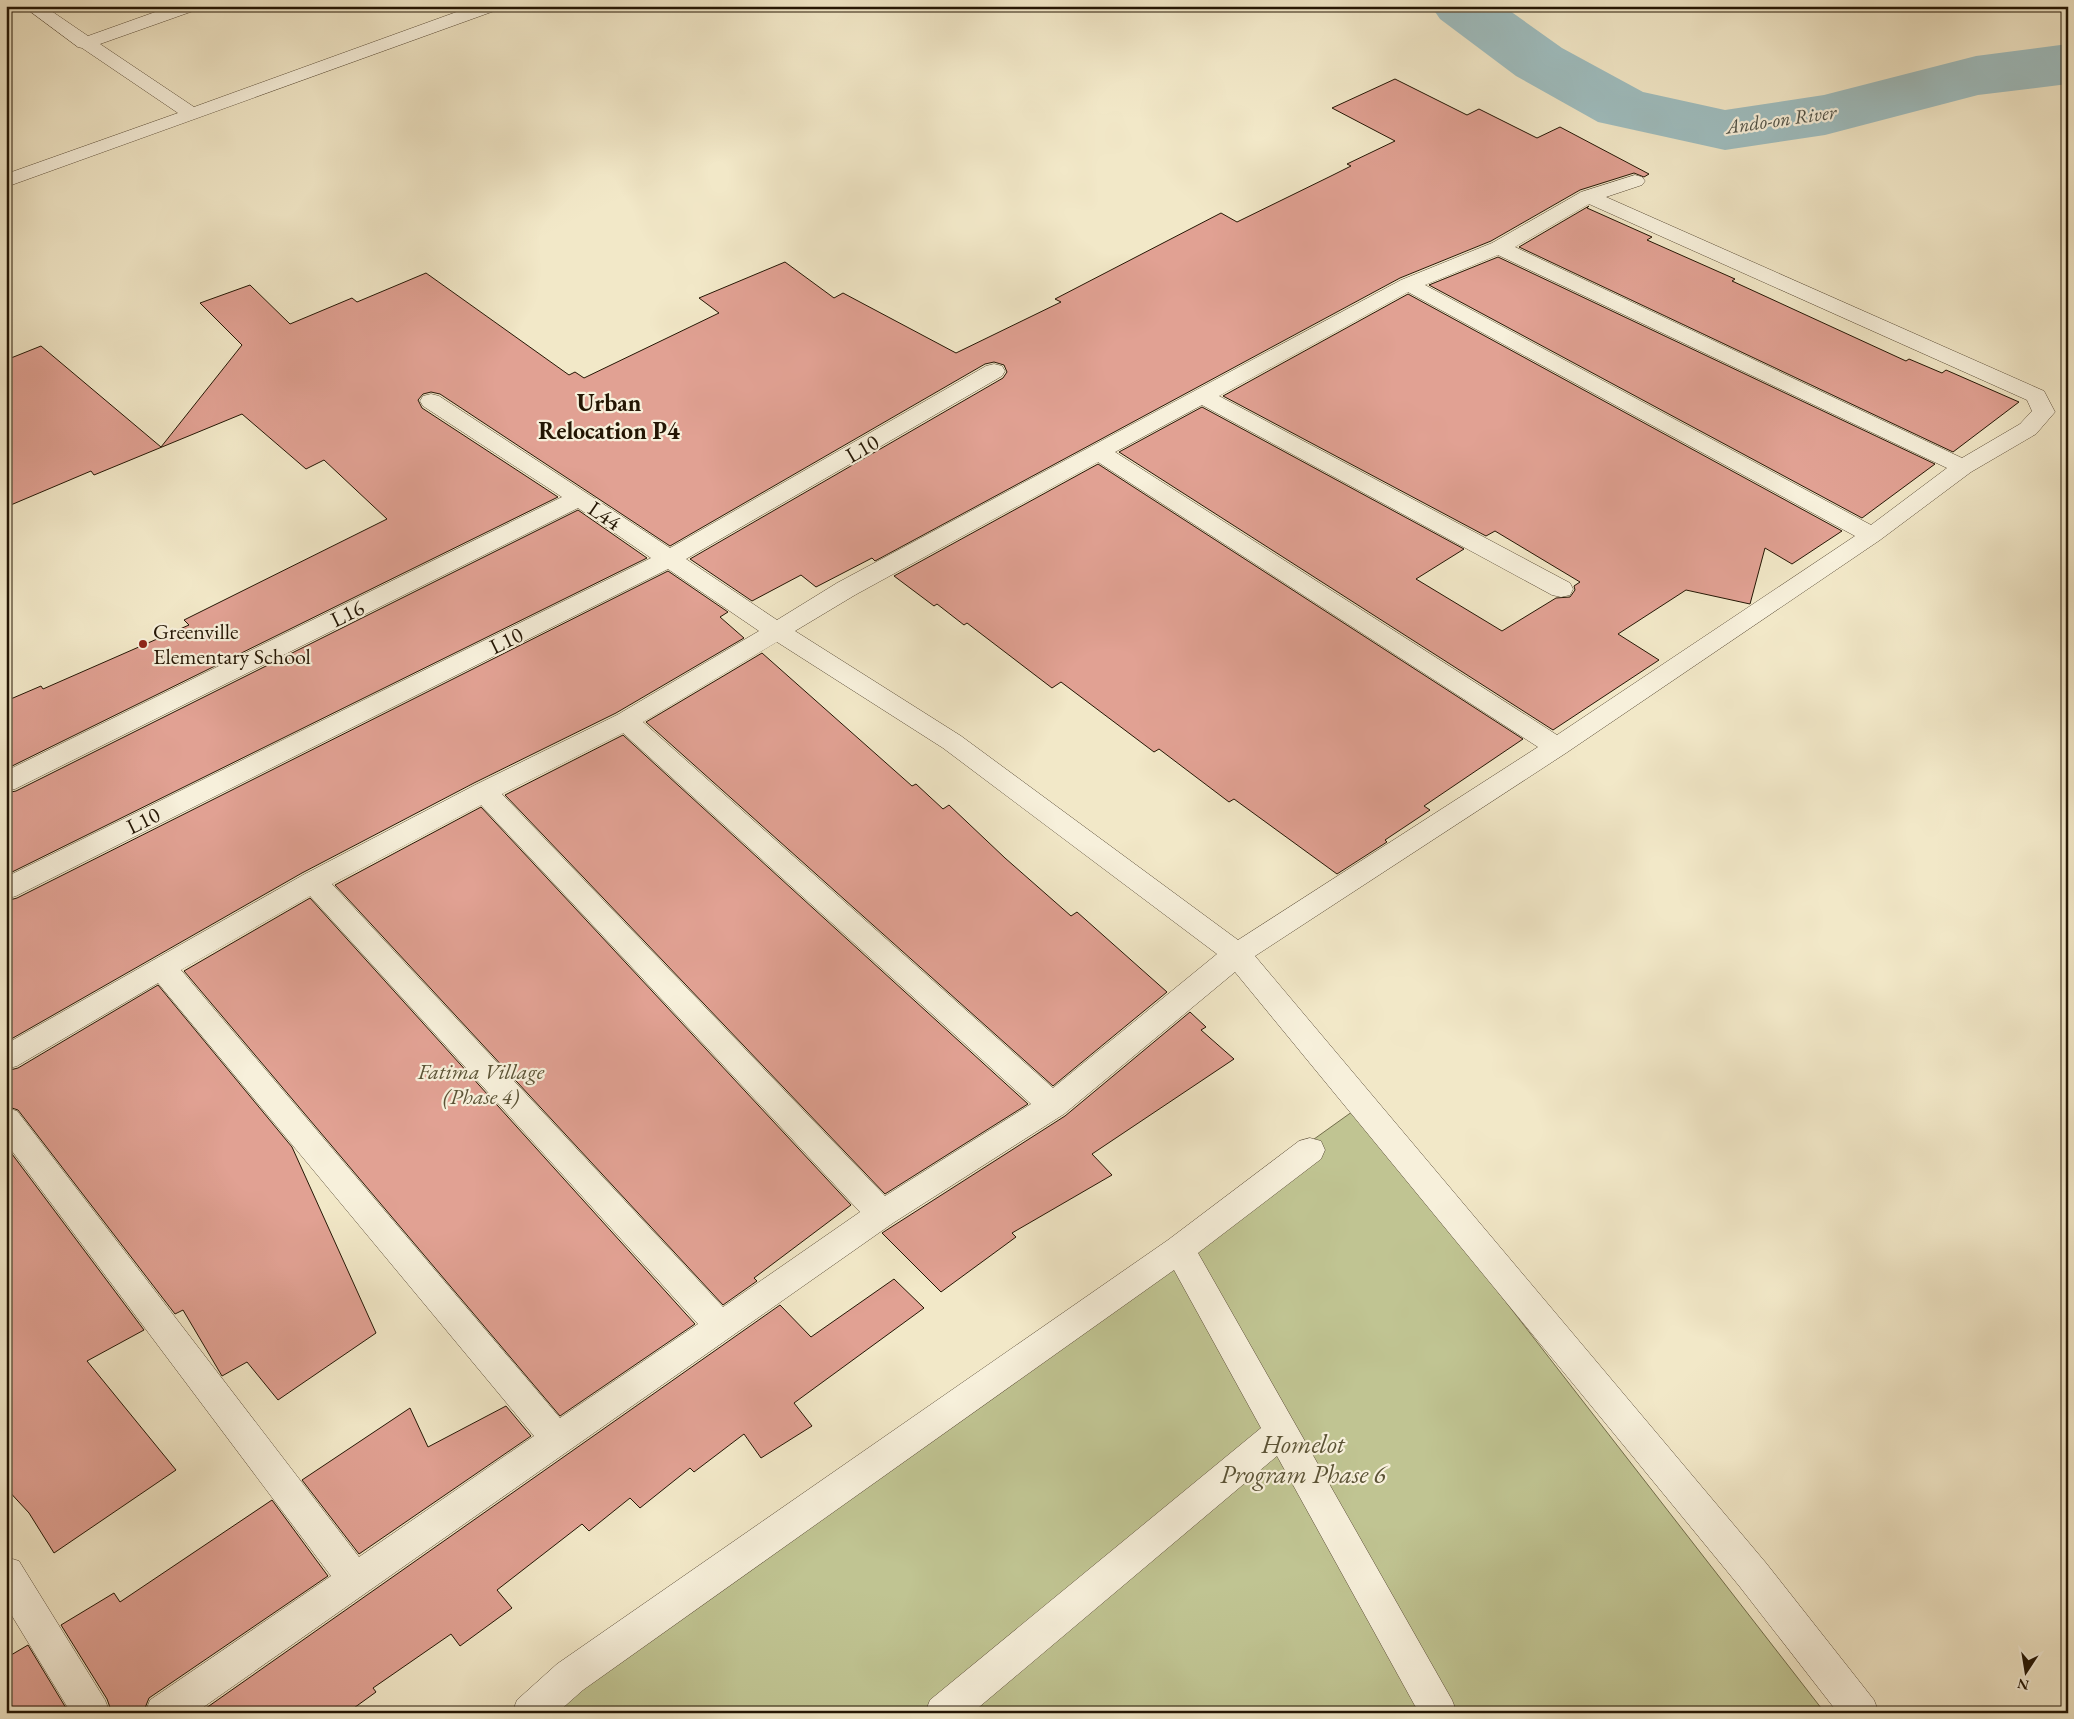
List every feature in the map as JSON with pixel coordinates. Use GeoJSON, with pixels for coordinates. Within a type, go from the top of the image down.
{"type":"FeatureCollection","features":[{"type":"Feature","properties":{"kind":"street"},"geometry":{"type":"LineString","coordinates":[[32,6],[84,43],[191,113]]}},
{"type":"Feature","properties":{"kind":"street"},"geometry":{"type":"LineString","coordinates":[[84,43],[190,6]]}},
{"type":"Feature","properties":{"kind":"street"},"geometry":{"type":"LineString","coordinates":[[6,181],[491,6]]}},
{"type":"Feature","properties":{"kind":"street"},"geometry":{"type":"LineString","coordinates":[[6,1058],[313,882],[484,792],[626,721],[846,589],[1408,284],[1499,247],[1588,196],[1635,181]]}},
{"type":"Feature","properties":{"kind":"street"},"geometry":{"type":"LineString","coordinates":[[163,1713],[882,1214],[1053,1106],[1237,954],[1557,747],[1872,535],[1963,467],[2028,429],[2044,412],[2036,396],[1588,196]]}},
{"type":"Feature","properties":{"kind":"street"},"geometry":{"type":"LineString","coordinates":[[1499,247],[1963,467]]}},
{"type":"Feature","properties":{"kind":"street"},"geometry":{"type":"LineString","coordinates":[[1408,284],[1872,535]]}},
{"type":"Feature","properties":{"kind":"street","name":"L10"},"geometry":{"type":"LineString","coordinates":[[6,888],[668,559],[994,372]]}},
{"type":"Feature","properties":{"kind":"street"},"geometry":{"type":"LineString","coordinates":[[1202,396],[1561,589]]}},
{"type":"Feature","properties":{"kind":"street","name":"L44"},"geometry":{"type":"LineString","coordinates":[[430,401],[777,631],[952,742],[1237,954],[1753,1575],[1861,1713]]}},
{"type":"Feature","properties":{"kind":"street"},"geometry":{"type":"LineString","coordinates":[[1099,452],[1557,747]]}},
{"type":"Feature","properties":{"kind":"street","name":"L16"},"geometry":{"type":"LineString","coordinates":[[6,782],[579,498]]}},
{"type":"Feature","properties":{"kind":"street"},"geometry":{"type":"LineString","coordinates":[[626,721],[1053,1106]]}},
{"type":"Feature","properties":{"kind":"street"},"geometry":{"type":"LineString","coordinates":[[484,792],[882,1214]]}},
{"type":"Feature","properties":{"kind":"street"},"geometry":{"type":"LineString","coordinates":[[313,882],[721,1327]]}},
{"type":"Feature","properties":{"kind":"street"},"geometry":{"type":"LineString","coordinates":[[162,967],[557,1439]]}},
{"type":"Feature","properties":{"kind":"street"},"geometry":{"type":"LineString","coordinates":[[6,1120],[355,1580]]}},
{"type":"Feature","properties":{"kind":"street"},"geometry":{"type":"LineString","coordinates":[[530,1713],[570,1677],[1179,1249],[1310,1150]]}},
{"type":"Feature","properties":{"kind":"street"},"geometry":{"type":"LineString","coordinates":[[1179,1249],[1438,1713]]}},
{"type":"Feature","properties":{"kind":"street"},"geometry":{"type":"LineString","coordinates":[[943,1713],[1281,1432]]}},
{"type":"Feature","properties":{"kind":"street"},"geometry":{"type":"LineString","coordinates":[[6,1573],[92,1713]]}},
{"type":"Feature","properties":{"kind":"green space","name":"Homelot Program Phase 6"},"geometry":{"type":"Polygon","coordinates":[[[1356,1109],[1825,1713],[513,1713],[1356,1109]]]}},
{"type":"Feature","properties":{"kind":"building"},"geometry":{"type":"Polygon","coordinates":[[[1395,79],[1467,115],[1479,109],[1537,138],[1560,127],[1649,174],[1644,177],[1634,173],[1580,190],[1491,241],[1400,278],[875,561],[872,558],[816,587],[801,575],[752,601],[690,559],[1003,378],[1007,372],[1004,365],[994,362],[985,364],[670,546],[440,394],[431,392],[423,394],[418,400],[422,408],[558,497],[6,769],[6,701],[41,686],[43,689],[189,625],[184,620],[387,519],[324,460],[306,469],[242,414],[94,475],[91,471],[6,507],[6,360],[41,346],[161,447],[242,345],[200,303],[250,285],[290,324],[352,298],[357,302],[426,273],[569,375],[575,372],[584,378],[719,313],[699,298],[785,262],[834,298],[843,293],[956,353],[1061,302],[1055,299],[1221,213],[1237,222],[1351,166],[1347,164],[1395,141],[1332,108],[1395,79]]]}},
{"type":"Feature","properties":{"kind":"building"},"geometry":{"type":"Polygon","coordinates":[[[1589,206],[1587,208],[1652,237],[1647,240],[1735,279],[1732,281],[1906,361],[1909,359],[1942,373],[1946,370],[2019,402],[1953,452],[1519,247],[1589,206]]]}},
{"type":"Feature","properties":{"kind":"building"},"geometry":{"type":"Polygon","coordinates":[[[1498,257],[1935,464],[1862,518],[1429,285],[1498,257]]]}},
{"type":"Feature","properties":{"kind":"building"},"geometry":{"type":"Polygon","coordinates":[[[1408,294],[1842,531],[1792,564],[1765,548],[1750,604],[1686,590],[1618,634],[1659,660],[1553,730],[1119,452],[1202,407],[1464,549],[1416,579],[1502,631],[1556,598],[1570,597],[1575,590],[1574,586],[1580,582],[1495,531],[1486,536],[1223,396],[1408,294]]]}},
{"type":"Feature","properties":{"kind":"building"},"geometry":{"type":"Polygon","coordinates":[[[1098,464],[1523,739],[1424,806],[1430,810],[1385,840],[1387,842],[1337,874],[1234,799],[1229,802],[1159,749],[1154,752],[1061,682],[1052,688],[967,623],[964,625],[937,604],[934,606],[894,576],[1098,464]]]}},
{"type":"Feature","properties":{"kind":"building"},"geometry":{"type":"Polygon","coordinates":[[[578,510],[647,558],[6,875],[6,793],[16,791],[578,510]]]}},
{"type":"Feature","properties":{"kind":"building"},"geometry":{"type":"Polygon","coordinates":[[[668,571],[728,612],[720,617],[744,638],[616,713],[474,783],[302,873],[6,1042],[6,901],[17,898],[668,571]]]}},
{"type":"Feature","properties":{"kind":"building"},"geometry":{"type":"Polygon","coordinates":[[[762,653],[912,786],[916,784],[943,809],[949,805],[1005,858],[1071,916],[1077,912],[1167,992],[1053,1086],[646,722],[762,653]]]}},
{"type":"Feature","properties":{"kind":"building"},"geometry":{"type":"Polygon","coordinates":[[[623,735],[1028,1104],[885,1194],[505,795],[623,735]]]}},
{"type":"Feature","properties":{"kind":"building"},"geometry":{"type":"Polygon","coordinates":[[[481,807],[851,1205],[754,1278],[757,1281],[723,1305],[335,885],[481,807]]]}},
{"type":"Feature","properties":{"kind":"building"},"geometry":{"type":"Polygon","coordinates":[[[310,898],[695,1324],[560,1416],[184,971],[310,898]]]}},
{"type":"Feature","properties":{"kind":"building"},"geometry":{"type":"Polygon","coordinates":[[[158,985],[292,1147],[376,1333],[278,1400],[247,1362],[222,1376],[183,1310],[175,1314],[18,1110],[6,1106],[6,1071],[18,1068],[158,985]]]}},
{"type":"Feature","properties":{"kind":"building"},"geometry":{"type":"Polygon","coordinates":[[[1190,1012],[1206,1027],[1201,1030],[1234,1059],[1092,1154],[1112,1175],[1012,1233],[1016,1237],[941,1292],[882,1233],[1065,1116],[1190,1012]]]}},
{"type":"Feature","properties":{"kind":"building"},"geometry":{"type":"Polygon","coordinates":[[[6,1146],[144,1330],[87,1361],[176,1470],[54,1553],[29,1513],[6,1488],[6,1146]]]}},
{"type":"Feature","properties":{"kind":"building"},"geometry":{"type":"Polygon","coordinates":[[[894,1279],[924,1308],[794,1403],[812,1426],[761,1458],[744,1434],[694,1472],[690,1468],[640,1508],[630,1498],[589,1531],[582,1524],[497,1590],[512,1608],[460,1646],[451,1634],[373,1688],[376,1692],[347,1713],[199,1713],[780,1305],[811,1337],[894,1279]]]}},
{"type":"Feature","properties":{"kind":"building"},"geometry":{"type":"Polygon","coordinates":[[[506,1406],[531,1436],[359,1554],[302,1480],[410,1408],[428,1447],[506,1406]]]}},
{"type":"Feature","properties":{"kind":"building"},"geometry":{"type":"Polygon","coordinates":[[[272,1500],[328,1576],[149,1698],[143,1713],[112,1713],[107,1699],[61,1625],[114,1593],[120,1602],[272,1500]]]}},
{"type":"Feature","properties":{"kind":"building"},"geometry":{"type":"Polygon","coordinates":[[[28,1645],[69,1713],[6,1713],[6,1658],[28,1645]]]}},
{"type":"Feature","properties":{"kind":"waterway","name":"Ando-on River"},"geometry":{"type":"LineString","coordinates":[[1462,6],[1539,62],[1622,108],[1725,130],[1825,115],[1976,76],[2068,64]]}},
{"type":"Feature","properties":{"kind":"place","name":"Greenville Elementary School"},"geometry":{"type":"Point","coordinates":[143,644]}},
{"type":"Feature","properties":{"kind":"district","name":"Urban Relocation P4"},"geometry":{"type":"Point","coordinates":[609,417]}},
{"type":"Feature","properties":{"kind":"park label","name":"Fatima Village (Phase 4)"},"geometry":{"type":"Point","coordinates":[481,1084]}}]}
